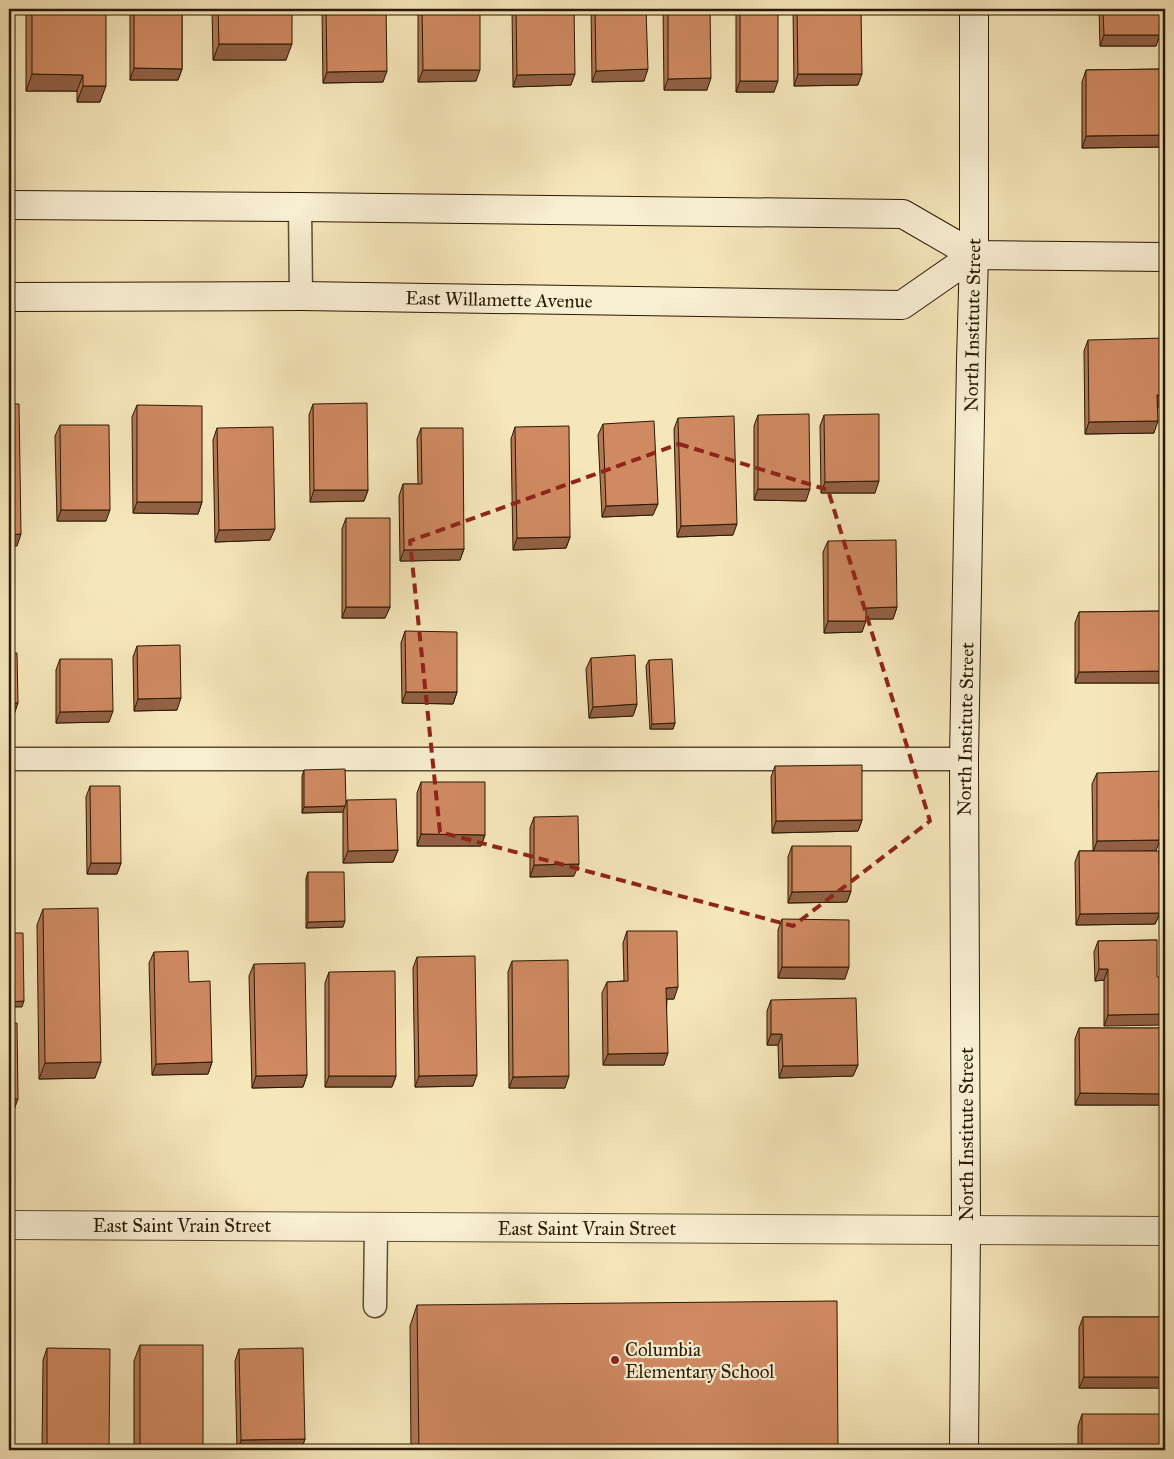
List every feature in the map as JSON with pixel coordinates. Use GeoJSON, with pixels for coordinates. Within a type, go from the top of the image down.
{"type":"FeatureCollection","features":[{"type":"Feature","properties":{"kind":"street","name":"North Institute Street"},"geometry":{"type":"LineString","coordinates":[[964,1450],[966,1230],[964,758],[974,255],[974,9]]}},
{"type":"Feature","properties":{"kind":"street"},"geometry":{"type":"LineString","coordinates":[[9,205],[300,206],[903,214],[974,255],[1165,257]]}},
{"type":"Feature","properties":{"kind":"street","name":"East Willamette Avenue"},"geometry":{"type":"LineString","coordinates":[[9,297],[301,296],[902,305],[974,255]]}},
{"type":"Feature","properties":{"kind":"street","name":"East Saint Vrain Street"},"geometry":{"type":"LineString","coordinates":[[9,1225],[1165,1231]]}},
{"type":"Feature","properties":{"kind":"lane"},"geometry":{"type":"LineString","coordinates":[[300,206],[301,296]]}},
{"type":"Feature","properties":{"kind":"lane"},"geometry":{"type":"LineString","coordinates":[[9,759],[964,758]]}},
{"type":"Feature","properties":{"kind":"lane"},"geometry":{"type":"LineString","coordinates":[[375,1306],[376,1226]]}},
{"type":"Feature","properties":{"kind":"highlighted area"},"geometry":{"type":"Polygon","coordinates":[[[679,444],[828,490],[930,821],[793,926],[440,832],[410,541],[679,444]]]}},
{"type":"Feature","properties":{"kind":"building"},"geometry":{"type":"Polygon","coordinates":[[[10,9],[11,58],[9,58],[10,9]]]}},
{"type":"Feature","properties":{"kind":"building"},"geometry":{"type":"Polygon","coordinates":[[[32,9],[106,9],[106,86],[83,86],[83,75],[32,74],[32,9]]]}},
{"type":"Feature","properties":{"kind":"building"},"geometry":{"type":"Polygon","coordinates":[[[134,9],[182,9],[182,69],[134,68],[134,9]]]}},
{"type":"Feature","properties":{"kind":"building"},"geometry":{"type":"Polygon","coordinates":[[[218,9],[292,9],[292,44],[219,44],[218,9]]]}},
{"type":"Feature","properties":{"kind":"building"},"geometry":{"type":"Polygon","coordinates":[[[326,9],[386,9],[387,71],[327,72],[326,9]]]}},
{"type":"Feature","properties":{"kind":"building"},"geometry":{"type":"Polygon","coordinates":[[[422,9],[480,9],[480,70],[423,70],[422,9]]]}},
{"type":"Feature","properties":{"kind":"building"},"geometry":{"type":"Polygon","coordinates":[[[516,9],[574,9],[575,74],[517,75],[516,9]]]}},
{"type":"Feature","properties":{"kind":"building"},"geometry":{"type":"Polygon","coordinates":[[[595,9],[646,9],[648,69],[596,71],[595,9]]]}},
{"type":"Feature","properties":{"kind":"building"},"geometry":{"type":"Polygon","coordinates":[[[668,9],[710,9],[711,78],[668,79],[668,9]]]}},
{"type":"Feature","properties":{"kind":"building"},"geometry":{"type":"Polygon","coordinates":[[[740,9],[778,9],[778,81],[740,81],[740,9]]]}},
{"type":"Feature","properties":{"kind":"building"},"geometry":{"type":"Polygon","coordinates":[[[797,9],[861,9],[862,74],[798,74],[797,9]]]}},
{"type":"Feature","properties":{"kind":"building"},"geometry":{"type":"Polygon","coordinates":[[[1103,9],[1160,9],[1160,35],[1104,35],[1103,9]]]}},
{"type":"Feature","properties":{"kind":"building"},"geometry":{"type":"Polygon","coordinates":[[[1165,69],[1165,135],[1086,136],[1086,70],[1165,69]]]}},
{"type":"Feature","properties":{"kind":"building"},"geometry":{"type":"Polygon","coordinates":[[[1165,338],[1165,395],[1157,395],[1158,421],[1089,422],[1088,340],[1165,338]]]}},
{"type":"Feature","properties":{"kind":"building"},"geometry":{"type":"Polygon","coordinates":[[[367,403],[368,490],[314,490],[313,404],[367,403]]]}},
{"type":"Feature","properties":{"kind":"building"},"geometry":{"type":"Polygon","coordinates":[[[9,404],[19,404],[21,534],[9,535],[9,404]]]}},
{"type":"Feature","properties":{"kind":"building"},"geometry":{"type":"Polygon","coordinates":[[[137,405],[202,406],[202,502],[137,502],[137,405]]]}},
{"type":"Feature","properties":{"kind":"building"},"geometry":{"type":"Polygon","coordinates":[[[809,414],[810,489],[758,489],[758,415],[809,414]]]}},
{"type":"Feature","properties":{"kind":"building"},"geometry":{"type":"Polygon","coordinates":[[[879,414],[879,481],[825,482],[824,415],[879,414]]]}},
{"type":"Feature","properties":{"kind":"building"},"geometry":{"type":"Polygon","coordinates":[[[734,416],[737,524],[681,526],[678,418],[734,416]]]}},
{"type":"Feature","properties":{"kind":"building"},"geometry":{"type":"Polygon","coordinates":[[[654,421],[658,504],[606,506],[603,424],[654,421]]]}},
{"type":"Feature","properties":{"kind":"building"},"geometry":{"type":"Polygon","coordinates":[[[60,425],[109,425],[110,510],[61,510],[60,425]]]}},
{"type":"Feature","properties":{"kind":"building"},"geometry":{"type":"Polygon","coordinates":[[[569,426],[570,537],[517,538],[515,427],[569,426]]]}},
{"type":"Feature","properties":{"kind":"building"},"geometry":{"type":"Polygon","coordinates":[[[273,427],[275,529],[219,530],[217,428],[273,427]]]}},
{"type":"Feature","properties":{"kind":"building"},"geometry":{"type":"Polygon","coordinates":[[[421,428],[463,428],[464,549],[404,550],[403,484],[422,484],[421,428]]]}},
{"type":"Feature","properties":{"kind":"building"},"geometry":{"type":"Polygon","coordinates":[[[346,518],[390,518],[390,607],[346,607],[346,518]]]}},
{"type":"Feature","properties":{"kind":"building"},"geometry":{"type":"Polygon","coordinates":[[[896,540],[897,607],[866,608],[866,621],[828,621],[828,541],[896,540]]]}},
{"type":"Feature","properties":{"kind":"building"},"geometry":{"type":"Polygon","coordinates":[[[1165,611],[1165,671],[1079,672],[1079,612],[1165,611]]]}},
{"type":"Feature","properties":{"kind":"building"},"geometry":{"type":"Polygon","coordinates":[[[405,631],[457,632],[457,692],[406,692],[405,631]]]}},
{"type":"Feature","properties":{"kind":"building"},"geometry":{"type":"Polygon","coordinates":[[[180,645],[181,698],[138,699],[137,646],[180,645]]]}},
{"type":"Feature","properties":{"kind":"building"},"geometry":{"type":"Polygon","coordinates":[[[9,653],[17,653],[18,703],[9,703],[9,653]]]}},
{"type":"Feature","properties":{"kind":"building"},"geometry":{"type":"Polygon","coordinates":[[[635,655],[637,704],[593,707],[591,658],[635,655]]]}},
{"type":"Feature","properties":{"kind":"building"},"geometry":{"type":"Polygon","coordinates":[[[60,659],[112,659],[113,711],[60,712],[60,659]]]}},
{"type":"Feature","properties":{"kind":"building"},"geometry":{"type":"Polygon","coordinates":[[[672,659],[675,723],[652,724],[649,660],[672,659]]]}},
{"type":"Feature","properties":{"kind":"building"},"geometry":{"type":"Polygon","coordinates":[[[862,765],[862,820],[776,821],[775,766],[862,765]]]}},
{"type":"Feature","properties":{"kind":"building"},"geometry":{"type":"Polygon","coordinates":[[[345,769],[345,806],[304,807],[304,770],[345,769]]]}},
{"type":"Feature","properties":{"kind":"building"},"geometry":{"type":"Polygon","coordinates":[[[1165,771],[1165,800],[1159,800],[1160,840],[1097,841],[1097,773],[1165,771]]]}},
{"type":"Feature","properties":{"kind":"building"},"geometry":{"type":"Polygon","coordinates":[[[421,782],[485,782],[485,835],[421,834],[421,782]]]}},
{"type":"Feature","properties":{"kind":"building"},"geometry":{"type":"Polygon","coordinates":[[[90,786],[120,786],[121,863],[91,863],[90,786]]]}},
{"type":"Feature","properties":{"kind":"building"},"geometry":{"type":"Polygon","coordinates":[[[396,799],[398,850],[348,851],[347,800],[396,799]]]}},
{"type":"Feature","properties":{"kind":"building"},"geometry":{"type":"Polygon","coordinates":[[[578,816],[579,864],[534,865],[534,817],[578,816]]]}},
{"type":"Feature","properties":{"kind":"building"},"geometry":{"type":"Polygon","coordinates":[[[792,846],[851,846],[851,891],[792,892],[792,846]]]}},
{"type":"Feature","properties":{"kind":"building"},"geometry":{"type":"Polygon","coordinates":[[[1079,851],[1159,851],[1160,913],[1080,914],[1079,851]]]}},
{"type":"Feature","properties":{"kind":"building"},"geometry":{"type":"Polygon","coordinates":[[[308,872],[344,872],[345,921],[308,922],[308,872]]]}},
{"type":"Feature","properties":{"kind":"building"},"geometry":{"type":"Polygon","coordinates":[[[98,908],[101,1062],[45,1063],[43,909],[98,908]]]}},
{"type":"Feature","properties":{"kind":"building"},"geometry":{"type":"Polygon","coordinates":[[[782,919],[849,920],[849,967],[782,967],[782,919]]]}},
{"type":"Feature","properties":{"kind":"building"},"geometry":{"type":"Polygon","coordinates":[[[627,931],[677,931],[678,987],[666,988],[668,1053],[608,1054],[607,982],[628,981],[627,931]]]}},
{"type":"Feature","properties":{"kind":"building"},"geometry":{"type":"Polygon","coordinates":[[[9,933],[23,933],[24,1001],[9,1002],[9,933]]]}},
{"type":"Feature","properties":{"kind":"building"},"geometry":{"type":"Polygon","coordinates":[[[1157,940],[1157,977],[1165,977],[1165,1014],[1108,1015],[1108,969],[1099,969],[1098,941],[1157,940]]]}},
{"type":"Feature","properties":{"kind":"building"},"geometry":{"type":"Polygon","coordinates":[[[188,951],[189,982],[210,981],[212,1062],[156,1064],[154,952],[188,951]]]}},
{"type":"Feature","properties":{"kind":"building"},"geometry":{"type":"Polygon","coordinates":[[[475,956],[477,1075],[419,1076],[417,957],[475,956]]]}},
{"type":"Feature","properties":{"kind":"building"},"geometry":{"type":"Polygon","coordinates":[[[568,960],[569,1076],[513,1077],[512,961],[568,960]]]}},
{"type":"Feature","properties":{"kind":"building"},"geometry":{"type":"Polygon","coordinates":[[[305,963],[307,1075],[256,1076],[254,964],[305,963]]]}},
{"type":"Feature","properties":{"kind":"building"},"geometry":{"type":"Polygon","coordinates":[[[395,971],[396,1076],[329,1076],[329,972],[395,971]]]}},
{"type":"Feature","properties":{"kind":"building"},"geometry":{"type":"Polygon","coordinates":[[[856,998],[858,1065],[783,1066],[782,1034],[771,1034],[771,1000],[856,998]]]}},
{"type":"Feature","properties":{"kind":"building"},"geometry":{"type":"Polygon","coordinates":[[[17,1023],[18,1099],[9,1099],[9,1024],[17,1023]]]}},
{"type":"Feature","properties":{"kind":"building"},"geometry":{"type":"Polygon","coordinates":[[[1079,1028],[1165,1028],[1165,1094],[1080,1093],[1079,1028]]]}},
{"type":"Feature","properties":{"kind":"building"},"geometry":{"type":"Polygon","coordinates":[[[837,1301],[838,1450],[419,1450],[417,1305],[837,1301]]]}},
{"type":"Feature","properties":{"kind":"building"},"geometry":{"type":"Polygon","coordinates":[[[1083,1317],[1165,1317],[1165,1377],[1084,1377],[1083,1317]]]}},
{"type":"Feature","properties":{"kind":"building"},"geometry":{"type":"Polygon","coordinates":[[[9,1331],[13,1331],[14,1435],[9,1435],[9,1331]]]}},
{"type":"Feature","properties":{"kind":"building"},"geometry":{"type":"Polygon","coordinates":[[[140,1345],[203,1345],[203,1450],[140,1450],[140,1345]]]}},
{"type":"Feature","properties":{"kind":"building"},"geometry":{"type":"Polygon","coordinates":[[[47,1348],[110,1349],[109,1450],[47,1450],[47,1348]]]}},
{"type":"Feature","properties":{"kind":"building"},"geometry":{"type":"Polygon","coordinates":[[[303,1348],[305,1439],[241,1440],[239,1349],[303,1348]]]}},
{"type":"Feature","properties":{"kind":"building"},"geometry":{"type":"Polygon","coordinates":[[[1082,1414],[1162,1414],[1162,1450],[1082,1450],[1082,1414]]]}},
{"type":"Feature","properties":{"kind":"place","name":"Columbia Elementary School"},"geometry":{"type":"Point","coordinates":[615,1360]}}]}
